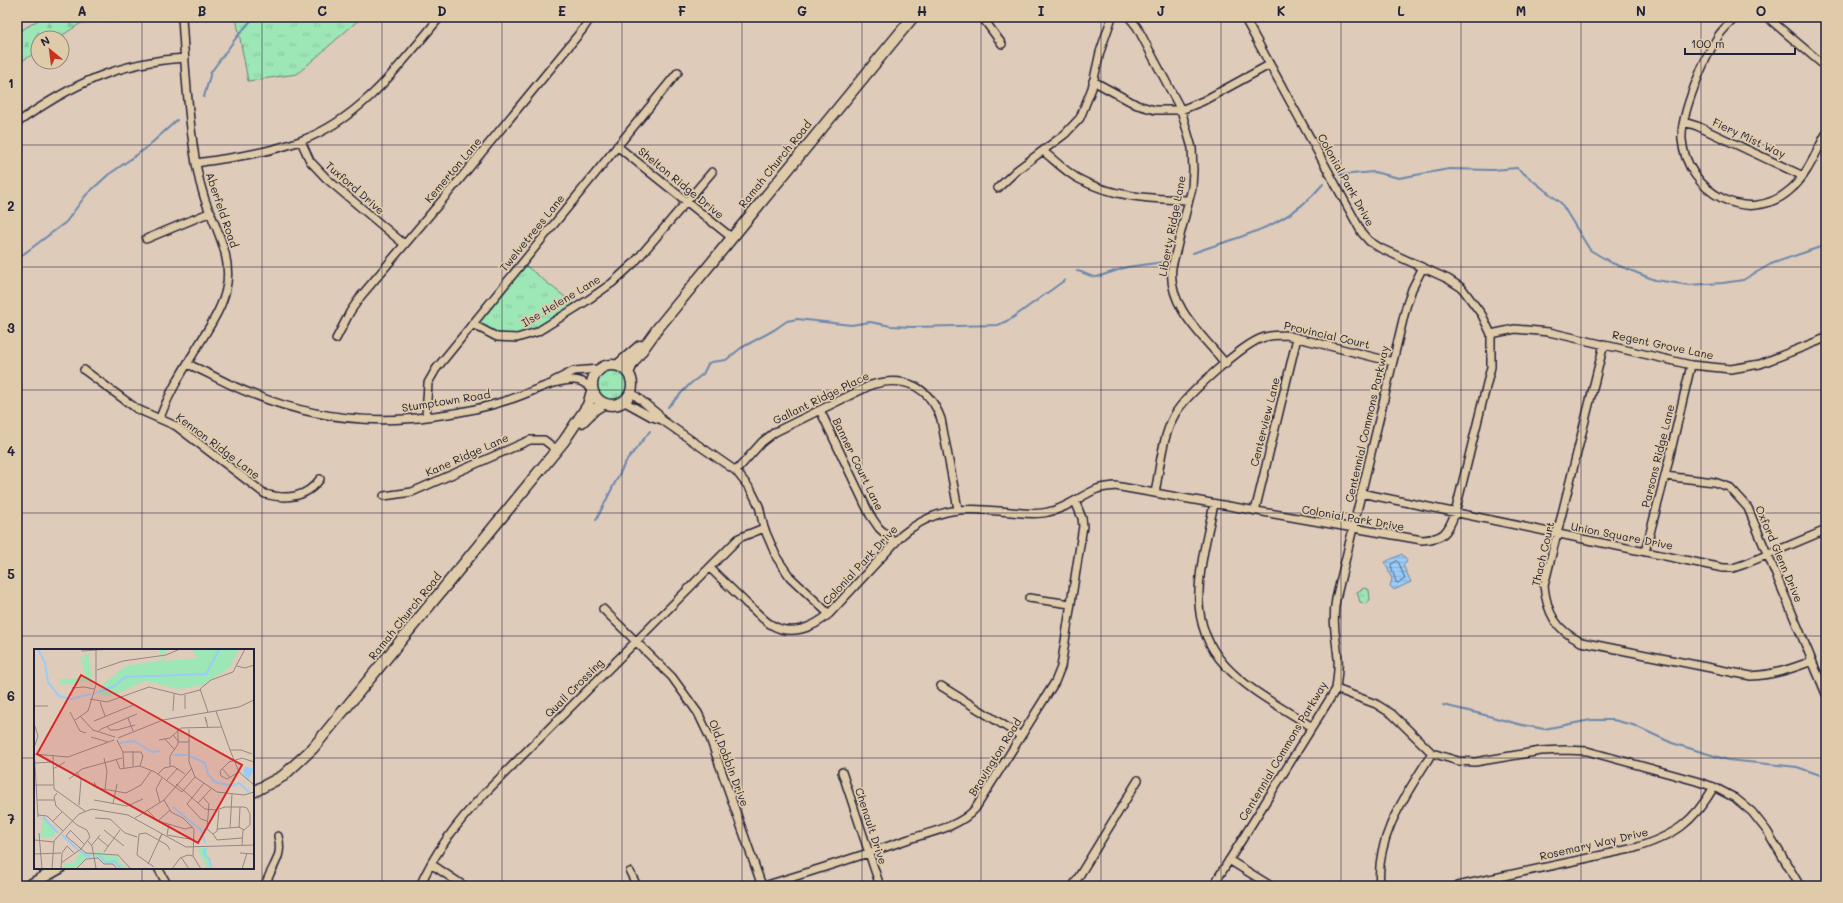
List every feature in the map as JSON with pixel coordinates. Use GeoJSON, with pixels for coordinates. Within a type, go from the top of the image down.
{"type":"FeatureCollection","features":[{"type":"Feature","properties":{"kind":"main road","name":"Ramah Church Road"},"geometry":{"type":"LineString","coordinates":[[628,373],[632,364],[658,328],[731,237],[913,17]]}},
{"type":"Feature","properties":{"kind":"main road","name":"Ramah Church Road"},"geometry":{"type":"LineString","coordinates":[[254,791],[283,776],[313,748],[557,450],[588,405],[592,390],[592,379],[599,369],[605,366],[618,365],[658,328]]}},
{"type":"Feature","properties":{"kind":"main road"},"geometry":{"type":"LineString","coordinates":[[592,390],[596,398],[603,404],[612,405],[623,401],[631,392],[632,381],[628,373],[618,365]]}},
{"type":"Feature","properties":{"kind":"main road","name":"Ramah Church Road"},"geometry":{"type":"LineString","coordinates":[[564,441],[595,409],[603,404]]}},
{"type":"Feature","properties":{"kind":"main road"},"geometry":{"type":"LineString","coordinates":[[28,886],[58,869]]}},
{"type":"Feature","properties":{"kind":"street","name":"Aberfeld Road"},"geometry":{"type":"LineString","coordinates":[[160,418],[168,396],[218,312],[226,291],[228,277],[228,264],[222,238],[202,189],[196,163],[182,17]]}},
{"type":"Feature","properties":{"kind":"street"},"geometry":{"type":"LineString","coordinates":[[196,163],[257,153],[301,141],[343,118],[373,94],[391,76],[440,17]]}},
{"type":"Feature","properties":{"kind":"street","name":"Kemerton Lane"},"geometry":{"type":"LineString","coordinates":[[336,339],[350,312],[361,296],[455,185],[591,17]]}},
{"type":"Feature","properties":{"kind":"street"},"geometry":{"type":"LineString","coordinates":[[982,17],[1002,44]]}},
{"type":"Feature","properties":{"kind":"street"},"geometry":{"type":"LineString","coordinates":[[998,188],[1017,170],[1065,134],[1080,118],[1093,81],[1100,52],[1112,17]]}},
{"type":"Feature","properties":{"kind":"street","name":"Liberty Ridge Lane"},"geometry":{"type":"LineString","coordinates":[[1129,17],[1137,27],[1181,110],[1192,148],[1192,188],[1172,267],[1172,288],[1184,313],[1226,364]]}},
{"type":"Feature","properties":{"kind":"street","name":"Colonial Park Drive"},"geometry":{"type":"LineString","coordinates":[[710,568],[770,624],[784,629],[797,630],[809,627],[819,622],[829,614],[895,543],[910,529],[924,520],[958,509],[1040,513],[1059,509],[1098,489],[1115,486],[1255,512],[1422,540],[1434,540],[1450,528],[1491,367],[1491,334],[1482,314],[1462,288],[1448,279],[1380,248],[1369,241],[1362,233],[1244,17]]}},
{"type":"Feature","properties":{"kind":"street"},"geometry":{"type":"LineString","coordinates":[[1736,17],[1721,33],[1706,60],[1689,104],[1684,122],[1682,139],[1685,157],[1694,175],[1703,186],[1718,197],[1740,204],[1763,204],[1780,198],[1803,176],[1826,134]]}},
{"type":"Feature","properties":{"kind":"street"},"geometry":{"type":"LineString","coordinates":[[1767,17],[1826,67]]}},
{"type":"Feature","properties":{"kind":"street"},"geometry":{"type":"LineString","coordinates":[[17,123],[40,106],[83,82],[116,70],[146,62],[185,58]]}},
{"type":"Feature","properties":{"kind":"street"},"geometry":{"type":"LineString","coordinates":[[1093,81],[1137,105],[1155,110],[1181,110],[1203,101],[1269,64]]}},
{"type":"Feature","properties":{"kind":"street","name":"Twelvetrees Lane"},"geometry":{"type":"LineString","coordinates":[[426,417],[427,391],[432,375],[678,72]]}},
{"type":"Feature","properties":{"kind":"street","name":"Fiery Mist Way"},"geometry":{"type":"LineString","coordinates":[[1684,122],[1697,126],[1803,176]]}},
{"type":"Feature","properties":{"kind":"street","name":"Tuxford Drive"},"geometry":{"type":"LineString","coordinates":[[301,141],[310,161],[327,179],[404,244]]}},
{"type":"Feature","properties":{"kind":"street","name":"Shelton Ridge Drive"},"geometry":{"type":"LineString","coordinates":[[618,146],[731,237]]}},
{"type":"Feature","properties":{"kind":"street"},"geometry":{"type":"LineString","coordinates":[[1044,151],[1077,178],[1114,193],[1158,199],[1189,200]]}},
{"type":"Feature","properties":{"kind":"street","name":"Ilse Helene Lane"},"geometry":{"type":"LineString","coordinates":[[472,324],[488,334],[507,339],[517,338],[536,332],[600,293],[617,279],[646,250],[712,172]]}},
{"type":"Feature","properties":{"kind":"street"},"geometry":{"type":"LineString","coordinates":[[146,239],[211,212]]}},
{"type":"Feature","properties":{"kind":"street","name":"Centennial Commons Parkway"},"geometry":{"type":"LineString","coordinates":[[1213,886],[1336,689],[1338,659],[1334,629],[1334,611],[1406,308],[1422,268]]}},
{"type":"Feature","properties":{"kind":"street","name":"Regent Grove Lane"},"geometry":{"type":"LineString","coordinates":[[1491,334],[1508,330],[1529,329],[1604,344],[1691,365],[1731,369],[1755,366],[1771,361],[1826,338]]}},
{"type":"Feature","properties":{"kind":"street","name":"Provincial Court"},"geometry":{"type":"LineString","coordinates":[[1155,493],[1167,433],[1176,414],[1195,389],[1250,344],[1263,338],[1276,335],[1297,338],[1393,362]]}},
{"type":"Feature","properties":{"kind":"street","name":"Centerview Lane"},"geometry":{"type":"LineString","coordinates":[[1255,512],[1297,338]]}},
{"type":"Feature","properties":{"kind":"street","name":"Thach Court"},"geometry":{"type":"LineString","coordinates":[[1604,344],[1544,586],[1546,602],[1551,616],[1560,627],[1581,642],[1751,676],[1770,675],[1788,671],[1812,661]]}},
{"type":"Feature","properties":{"kind":"street","name":"Stumptown Road"},"geometry":{"type":"LineString","coordinates":[[187,364],[250,394],[293,408],[341,418],[368,420],[395,420],[426,417],[487,406],[522,396],[566,380],[583,382],[592,390]]}},
{"type":"Feature","properties":{"kind":"street","name":"Parsons Ridge Lane"},"geometry":{"type":"LineString","coordinates":[[1645,552],[1666,476],[1691,365]]}},
{"type":"Feature","properties":{"kind":"street","name":"Stumptown Road"},"geometry":{"type":"LineString","coordinates":[[547,386],[574,371],[599,369]]}},
{"type":"Feature","properties":{"kind":"street","name":"Kennon Ridge Lane"},"geometry":{"type":"LineString","coordinates":[[84,370],[137,409],[176,426],[266,494],[278,498],[292,498],[305,494],[314,487],[320,479]]}},
{"type":"Feature","properties":{"kind":"street","name":"Gallant Ridge Place"},"geometry":{"type":"LineString","coordinates":[[736,471],[762,442],[774,432],[871,385],[886,381],[900,381],[922,390],[937,407],[941,419],[958,509]]}},
{"type":"Feature","properties":{"kind":"street"},"geometry":{"type":"LineString","coordinates":[[631,392],[659,415],[662,420]]}},
{"type":"Feature","properties":{"kind":"street"},"geometry":{"type":"LineString","coordinates":[[623,401],[652,417],[662,420],[736,471],[751,490],[759,506],[764,528],[777,558],[790,576],[829,614]]}},
{"type":"Feature","properties":{"kind":"street","name":"Banner Court Lane"},"geometry":{"type":"LineString","coordinates":[[820,410],[870,515],[879,528],[895,543]]}},
{"type":"Feature","properties":{"kind":"street","name":"Kane Ridge Lane"},"geometry":{"type":"LineString","coordinates":[[384,496],[412,492],[530,440],[544,440],[557,450]]}},
{"type":"Feature","properties":{"kind":"street","name":"Oxford Glenn Drive"},"geometry":{"type":"LineString","coordinates":[[1666,476],[1714,482],[1729,487],[1748,508],[1826,694]]}},
{"type":"Feature","properties":{"kind":"street","name":"Union Square Drive"},"geometry":{"type":"LineString","coordinates":[[1361,493],[1723,568],[1733,568],[1768,555],[1826,530]]}},
{"type":"Feature","properties":{"kind":"street","name":"Bravington Road"},"geometry":{"type":"LineString","coordinates":[[763,886],[954,824],[970,815],[980,802],[1055,682],[1061,667],[1082,526],[1082,518],[1075,501]]}},
{"type":"Feature","properties":{"kind":"street"},"geometry":{"type":"LineString","coordinates":[[1214,504],[1199,590],[1199,608],[1203,631],[1216,655],[1224,666],[1237,679],[1312,727]]}},
{"type":"Feature","properties":{"kind":"street","name":"Quail Crossing"},"geometry":{"type":"LineString","coordinates":[[420,886],[431,864],[457,825],[474,805],[739,538],[764,528]]}},
{"type":"Feature","properties":{"kind":"street"},"geometry":{"type":"LineString","coordinates":[[1029,598],[1070,604]]}},
{"type":"Feature","properties":{"kind":"street","name":"Old Dobbin Drive"},"geometry":{"type":"LineString","coordinates":[[603,609],[672,677],[698,713],[710,738],[763,886]]}},
{"type":"Feature","properties":{"kind":"street"},"geometry":{"type":"LineString","coordinates":[[941,686],[1021,736]]}},
{"type":"Feature","properties":{"kind":"street"},"geometry":{"type":"LineString","coordinates":[[1336,689],[1376,704],[1392,714],[1432,753],[1458,761],[1475,762],[1541,751],[1587,751],[1714,787],[1735,798],[1752,812],[1767,831],[1800,886]]}},
{"type":"Feature","properties":{"kind":"street"},"geometry":{"type":"LineString","coordinates":[[1380,886],[1381,856],[1386,834],[1396,813],[1432,753]]}},
{"type":"Feature","properties":{"kind":"street","name":"Chenault Drive"},"geometry":{"type":"LineString","coordinates":[[842,772],[880,886]]}},
{"type":"Feature","properties":{"kind":"street"},"geometry":{"type":"LineString","coordinates":[[1072,886],[1138,780]]}},
{"type":"Feature","properties":{"kind":"street","name":"Rosemary Way Drive"},"geometry":{"type":"LineString","coordinates":[[1457,886],[1635,848],[1659,840],[1692,818],[1704,805],[1714,787]]}},
{"type":"Feature","properties":{"kind":"street"},"geometry":{"type":"LineString","coordinates":[[265,886],[277,861],[281,847],[278,836]]}},
{"type":"Feature","properties":{"kind":"street"},"geometry":{"type":"LineString","coordinates":[[1229,860],[1271,886]]}},
{"type":"Feature","properties":{"kind":"street"},"geometry":{"type":"LineString","coordinates":[[431,864],[464,886]]}},
{"type":"Feature","properties":{"kind":"street"},"geometry":{"type":"LineString","coordinates":[[159,869],[168,886]]}},
{"type":"Feature","properties":{"kind":"street"},"geometry":{"type":"LineString","coordinates":[[630,872],[637,886]]}},
{"type":"Feature","properties":{"kind":"street"},"geometry":{"type":"LineString","coordinates":[[1495,878],[1496,886]]}},
{"type":"Feature","properties":{"kind":"green space"},"geometry":{"type":"Polygon","coordinates":[[[43,17],[133,17],[134,20],[81,23],[70,30],[30,30],[30,56],[17,64],[17,33],[43,17]]]}},
{"type":"Feature","properties":{"kind":"green space"},"geometry":{"type":"Polygon","coordinates":[[[236,17],[362,17],[297,74],[248,81],[236,17]]]}},
{"type":"Feature","properties":{"kind":"green space"},"geometry":{"type":"Polygon","coordinates":[[[525,265],[575,305],[536,328],[515,335],[504,335],[486,329],[480,320],[482,316],[525,265]]]}},
{"type":"Feature","properties":{"kind":"green space"},"geometry":{"type":"Polygon","coordinates":[[[616,365],[623,368],[629,374],[632,385],[631,393],[623,402],[616,405],[608,405],[601,402],[593,393],[592,381],[595,374],[604,366],[616,365]]]}},
{"type":"Feature","properties":{"kind":"green space"},"geometry":{"type":"Polygon","coordinates":[[[1364,588],[1369,590],[1370,600],[1365,604],[1360,602],[1357,592],[1364,588]]]}},
{"type":"Feature","properties":{"kind":"water"},"geometry":{"type":"Polygon","coordinates":[[[1402,554],[1407,560],[1403,565],[1411,582],[1394,590],[1390,586],[1392,579],[1385,562],[1402,554]]]}},
{"type":"Feature","properties":{"kind":"waterway"},"geometry":{"type":"LineString","coordinates":[[204,97],[211,72],[236,38],[254,17]]}},
{"type":"Feature","properties":{"kind":"waterway"},"geometry":{"type":"LineString","coordinates":[[17,259],[66,222],[86,195],[108,175],[145,149],[177,120]]}},
{"type":"Feature","properties":{"kind":"waterway"},"geometry":{"type":"LineString","coordinates":[[1340,175],[1374,172],[1399,178],[1449,169],[1493,170],[1517,168],[1561,203],[1590,250],[1612,263],[1655,280],[1689,285],[1743,280],[1771,264],[1826,245]]}},
{"type":"Feature","properties":{"kind":"waterway"},"geometry":{"type":"LineString","coordinates":[[1193,253],[1247,235],[1279,220],[1295,211],[1323,184]]}},
{"type":"Feature","properties":{"kind":"waterway"},"geometry":{"type":"LineString","coordinates":[[1077,271],[1097,277],[1127,267],[1164,262]]}},
{"type":"Feature","properties":{"kind":"waterway"},"geometry":{"type":"LineString","coordinates":[[668,407],[690,384],[703,374],[708,364],[711,362],[726,360],[741,348],[787,321],[797,319],[851,325],[870,322],[891,326],[912,327],[998,325],[1011,319],[1065,280]]}},
{"type":"Feature","properties":{"kind":"waterway"},"geometry":{"type":"LineString","coordinates":[[596,520],[625,463],[650,431]]}},
{"type":"Feature","properties":{"kind":"waterway"},"geometry":{"type":"LineString","coordinates":[[1443,705],[1544,729],[1591,720],[1613,720],[1633,725],[1672,743],[1728,760],[1797,767],[1826,777]]}}]}
